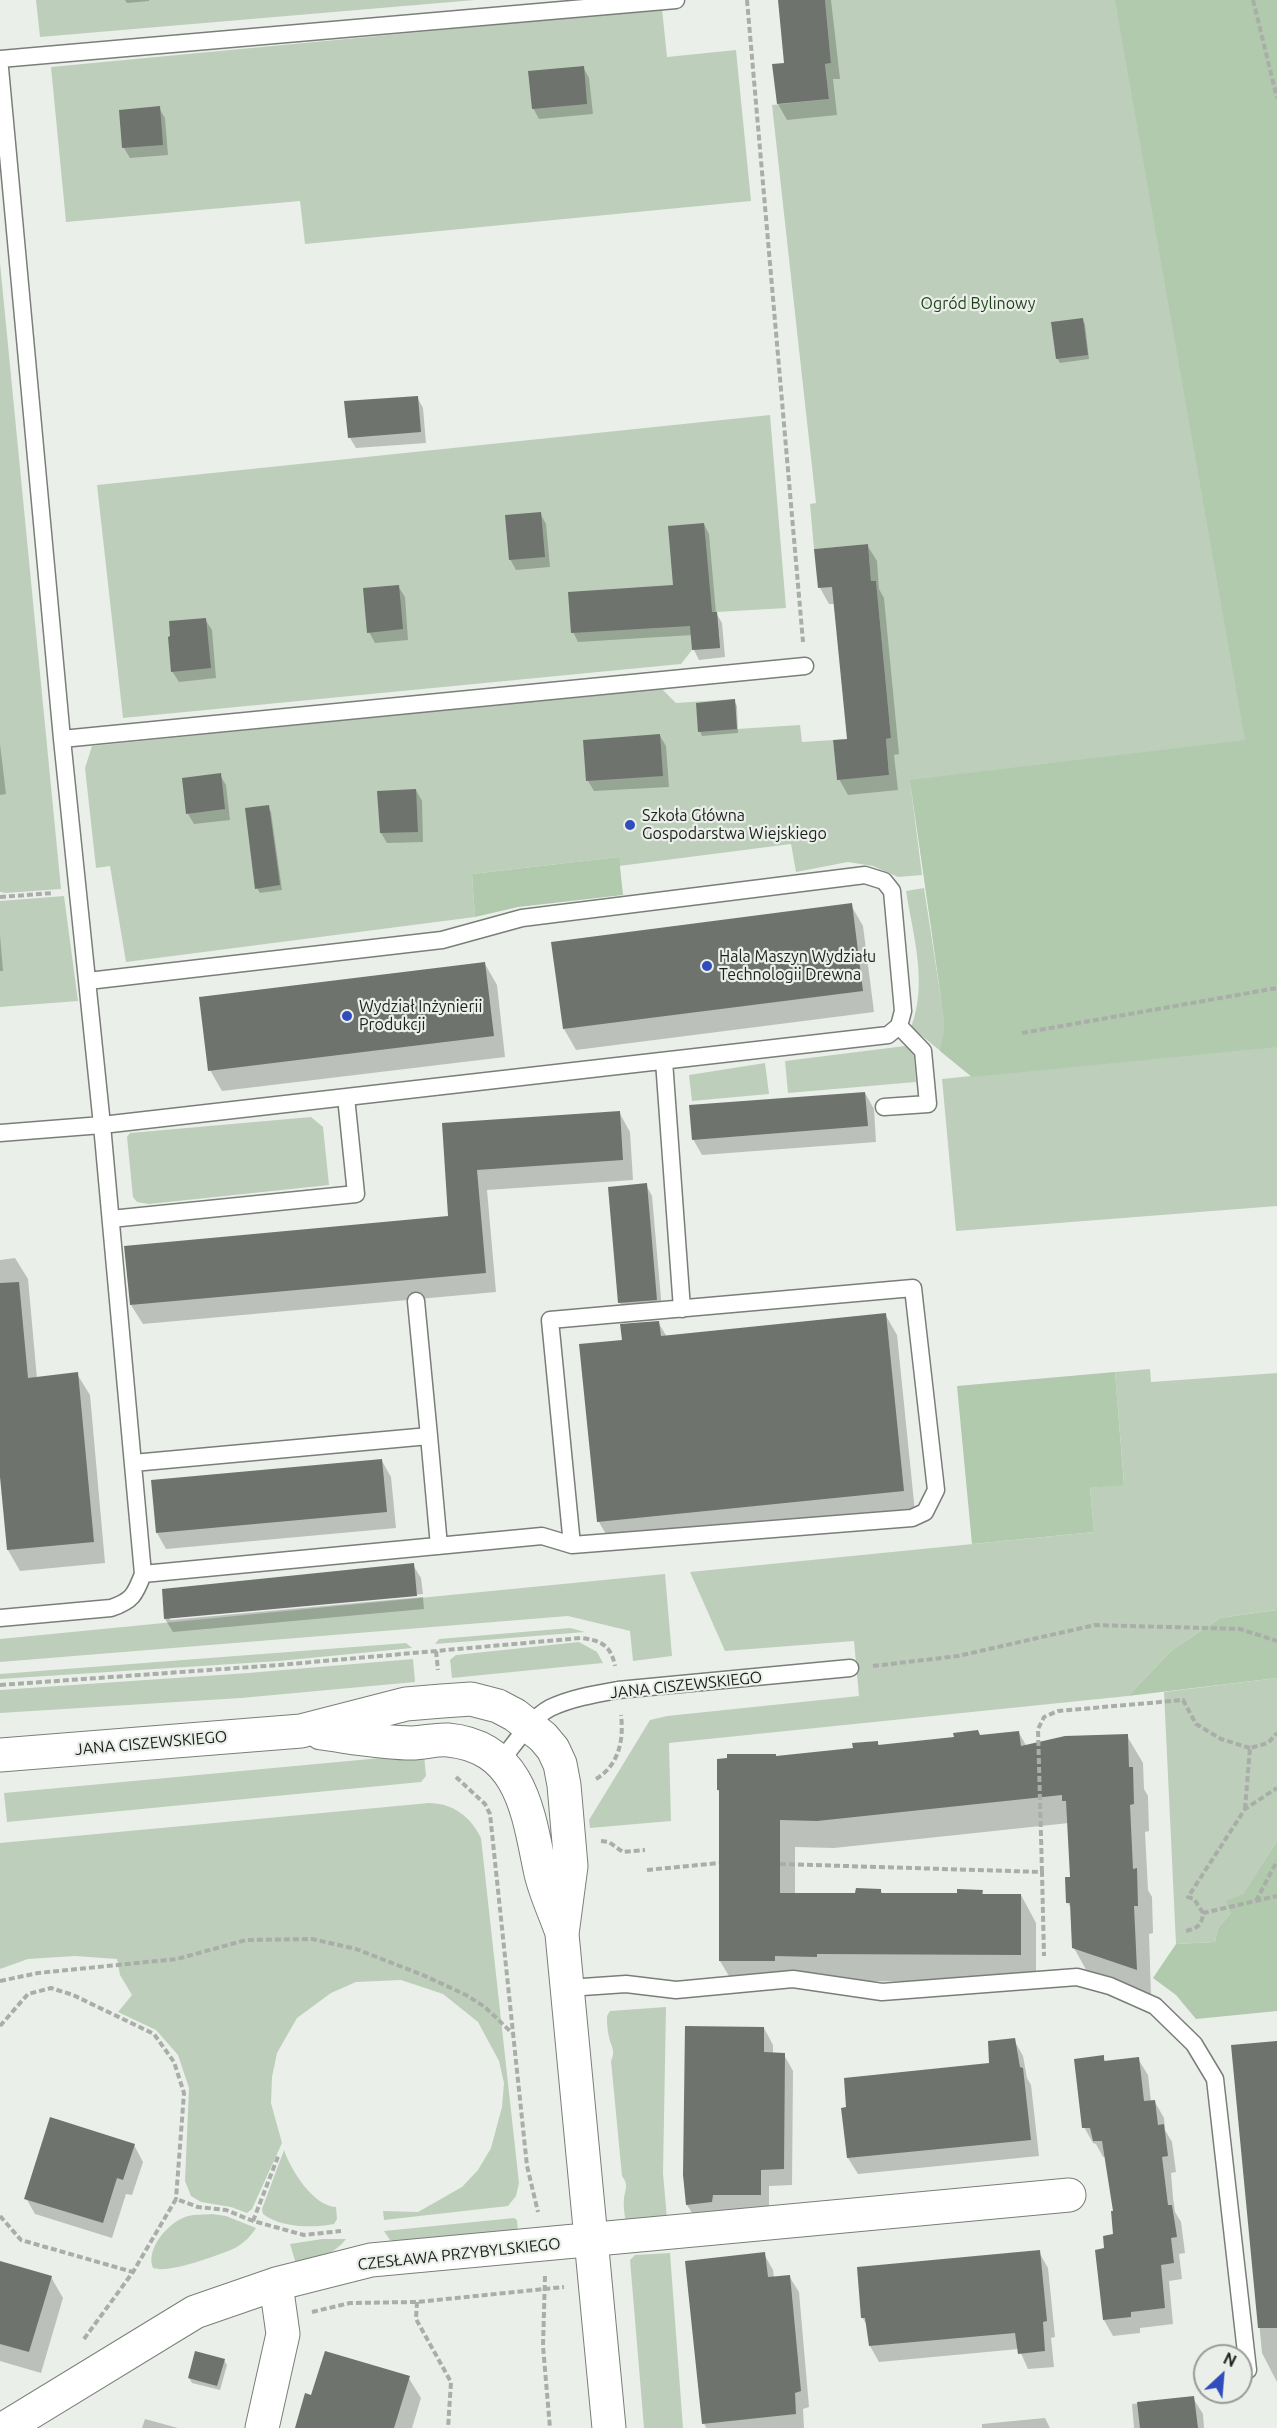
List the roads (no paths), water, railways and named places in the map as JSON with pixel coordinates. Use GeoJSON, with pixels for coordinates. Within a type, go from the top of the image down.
{"type":"FeatureCollection","features":[{"type":"Feature","properties":{"kind":"street","name":"JANA CISZEWSKIEGO"},"geometry":{"type":"LineString","coordinates":[[0,1755],[301,1731],[406,1704],[471,1699],[498,1706],[530,1726]]}},
{"type":"Feature","properties":{"kind":"street"},"geometry":{"type":"LineString","coordinates":[[530,1726],[553,1749],[560,1764],[564,1785],[571,1866],[562,1935]]}},
{"type":"Feature","properties":{"kind":"street","name":"JANA CISZEWSKIEGO"},"geometry":{"type":"LineString","coordinates":[[301,1731],[411,1743],[447,1740],[471,1745],[490,1754],[500,1762]]}},
{"type":"Feature","properties":{"kind":"street"},"geometry":{"type":"LineString","coordinates":[[500,1762],[510,1773],[521,1793],[534,1830],[540,1872],[562,1935],[609,2428]]}},
{"type":"Feature","properties":{"kind":"street","name":"CZESŁAWA PRZYBYLSKIEGO"},"geometry":{"type":"LineString","coordinates":[[5,2428],[195,2312],[276,2284],[371,2260],[1070,2195]]}},
{"type":"Feature","properties":{"kind":"street"},"geometry":{"type":"LineString","coordinates":[[262,2428],[283,2334],[276,2284]]}},
{"type":"Feature","properties":{"kind":"lane"},"geometry":{"type":"LineString","coordinates":[[0,59],[676,0]]}},
{"type":"Feature","properties":{"kind":"lane"},"geometry":{"type":"LineString","coordinates":[[0,68],[143,1574],[136,1592],[126,1603],[111,1608],[0,1618]]}},
{"type":"Feature","properties":{"kind":"lane"},"geometry":{"type":"LineString","coordinates":[[62,739],[805,666]]}},
{"type":"Feature","properties":{"kind":"lane"},"geometry":{"type":"LineString","coordinates":[[0,1133],[102,1125],[888,1035],[899,1026],[903,1011],[892,891],[884,881],[865,875],[522,918],[442,940],[88,981]]}},
{"type":"Feature","properties":{"kind":"lane"},"geometry":{"type":"LineString","coordinates":[[884,1107],[928,1104],[923,1051],[899,1026]]}},
{"type":"Feature","properties":{"kind":"lane"},"geometry":{"type":"LineString","coordinates":[[664,1061],[681,1309]]}},
{"type":"Feature","properties":{"kind":"lane"},"geometry":{"type":"LineString","coordinates":[[111,1219],[356,1194],[346,1097]]}},
{"type":"Feature","properties":{"kind":"lane"},"geometry":{"type":"LineString","coordinates":[[143,1574],[542,1536],[572,1545],[912,1518],[925,1512],[936,1490],[913,1288],[550,1320],[572,1545]]}},
{"type":"Feature","properties":{"kind":"lane"},"geometry":{"type":"LineString","coordinates":[[416,1301],[439,1546]]}},
{"type":"Feature","properties":{"kind":"lane"},"geometry":{"type":"LineString","coordinates":[[133,1463],[429,1436]]}},
{"type":"Feature","properties":{"kind":"lane","name":"JANA CISZEWSKIEGO"},"geometry":{"type":"LineString","coordinates":[[500,1762],[530,1726],[549,1709],[581,1697],[618,1690],[850,1668]]}},
{"type":"Feature","properties":{"kind":"lane"},"geometry":{"type":"LineString","coordinates":[[568,1988],[626,1984],[676,1990],[793,1979],[882,1992],[1077,1977],[1110,1986],[1155,2006],[1194,2044],[1215,2079],[1245,2344]]}},
{"type":"Feature","properties":{"kind":"place","name":"Szkoła Główna Gospodarstwa Wiejskiego"},"geometry":{"type":"Point","coordinates":[630,825]}},
{"type":"Feature","properties":{"kind":"place","name":"Hala Maszyn Wydziału Technologii Drewna"},"geometry":{"type":"Point","coordinates":[707,966]}},
{"type":"Feature","properties":{"kind":"place","name":"Wydział Inżynierii Produkcji"},"geometry":{"type":"Point","coordinates":[347,1016]}},
{"type":"Feature","properties":{"kind":"park label","name":"Ogród Bylinowy"},"geometry":{"type":"Point","coordinates":[978,304]}}]}
